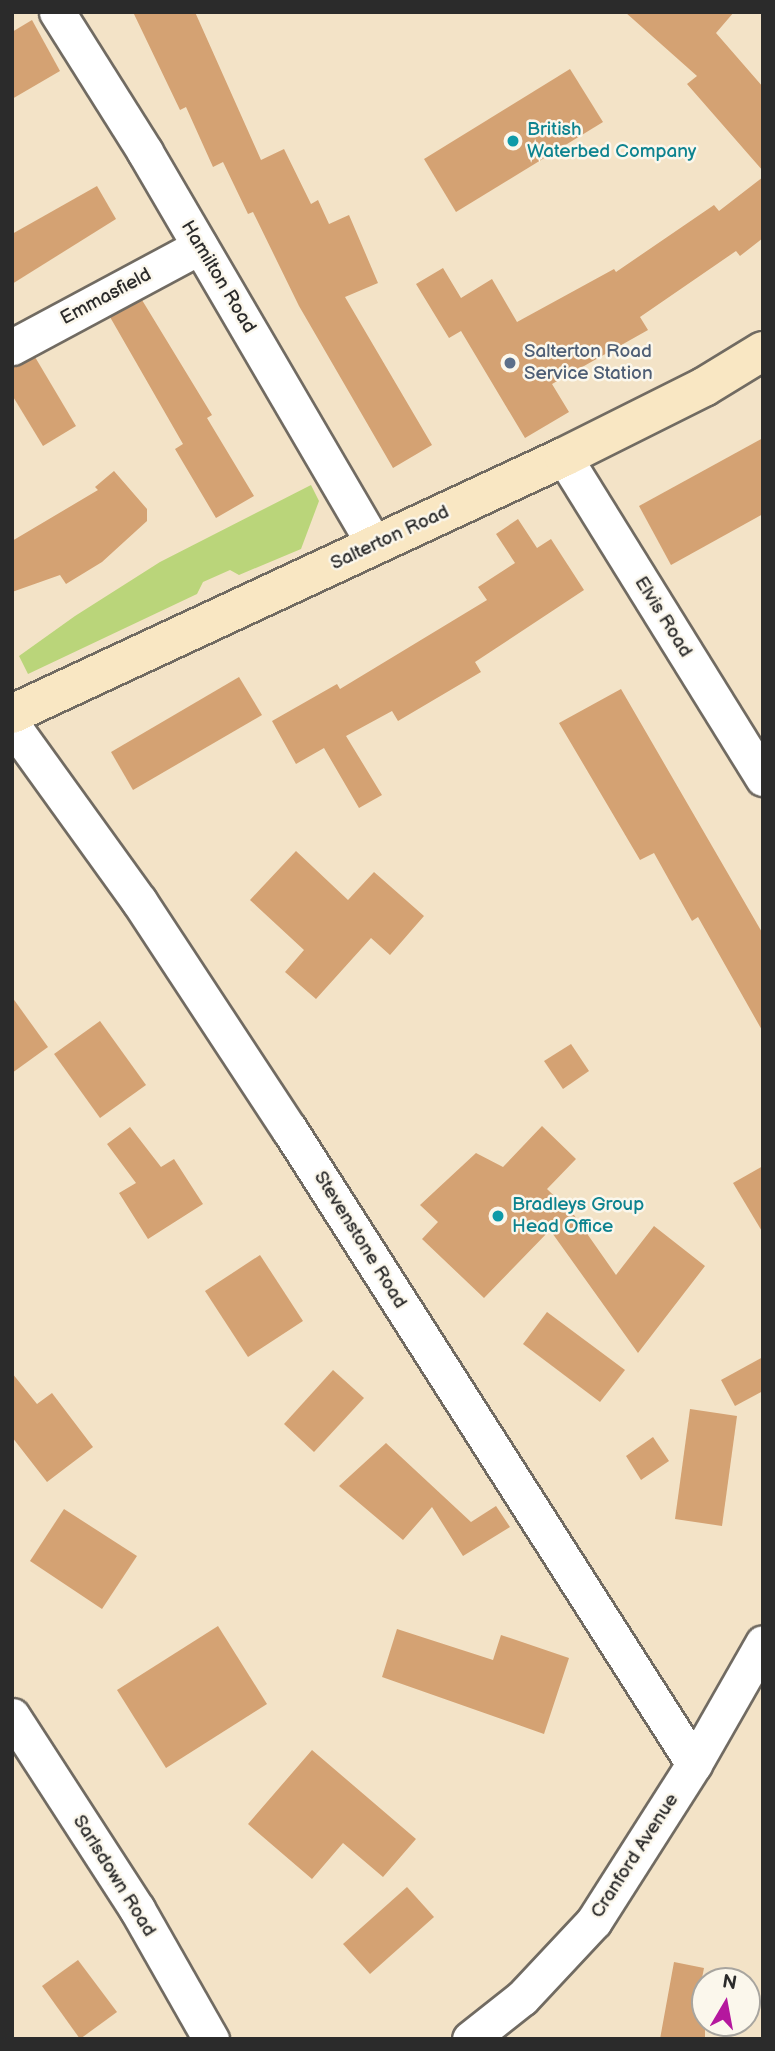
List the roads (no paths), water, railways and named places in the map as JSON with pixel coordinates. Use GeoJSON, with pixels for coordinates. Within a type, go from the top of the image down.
{"type":"FeatureCollection","features":[{"type":"Feature","properties":{"kind":"main road","name":"Salterton Road"},"geometry":{"type":"LineString","coordinates":[[12,714],[564,457],[704,387],[763,352]]}},
{"type":"Feature","properties":{"kind":"street","name":"Hamilton Road"},"geometry":{"type":"LineString","coordinates":[[57,12],[200,246],[374,545]]}},
{"type":"Feature","properties":{"kind":"street","name":"Emmasfield"},"geometry":{"type":"LineString","coordinates":[[12,347],[200,246]]}},
{"type":"Feature","properties":{"kind":"street","name":"Elvis Road"},"geometry":{"type":"LineString","coordinates":[[564,457],[759,765]]}},
{"type":"Feature","properties":{"kind":"street","name":"Stevenstone Road"},"geometry":{"type":"LineString","coordinates":[[12,725],[139,901],[289,1129],[694,1764]]}},
{"type":"Feature","properties":{"kind":"street","name":"Cranford Avenue"},"geometry":{"type":"LineString","coordinates":[[470,2039],[522,1998],[594,1921],[694,1764],[763,1643]]}},
{"type":"Feature","properties":{"kind":"street","name":"Sarlsdown Road"},"geometry":{"type":"LineString","coordinates":[[12,1716],[136,1909],[211,2039]]}},
{"type":"Feature","properties":{"kind":"place","name":"British Waterbed Company"},"geometry":{"type":"Point","coordinates":[513,141]}},
{"type":"Feature","properties":{"kind":"place","name":"Salterton Road Service Station"},"geometry":{"type":"Point","coordinates":[510,363]}},
{"type":"Feature","properties":{"kind":"place","name":"Bradleys Group Head Office"},"geometry":{"type":"Point","coordinates":[498,1216]}}]}
